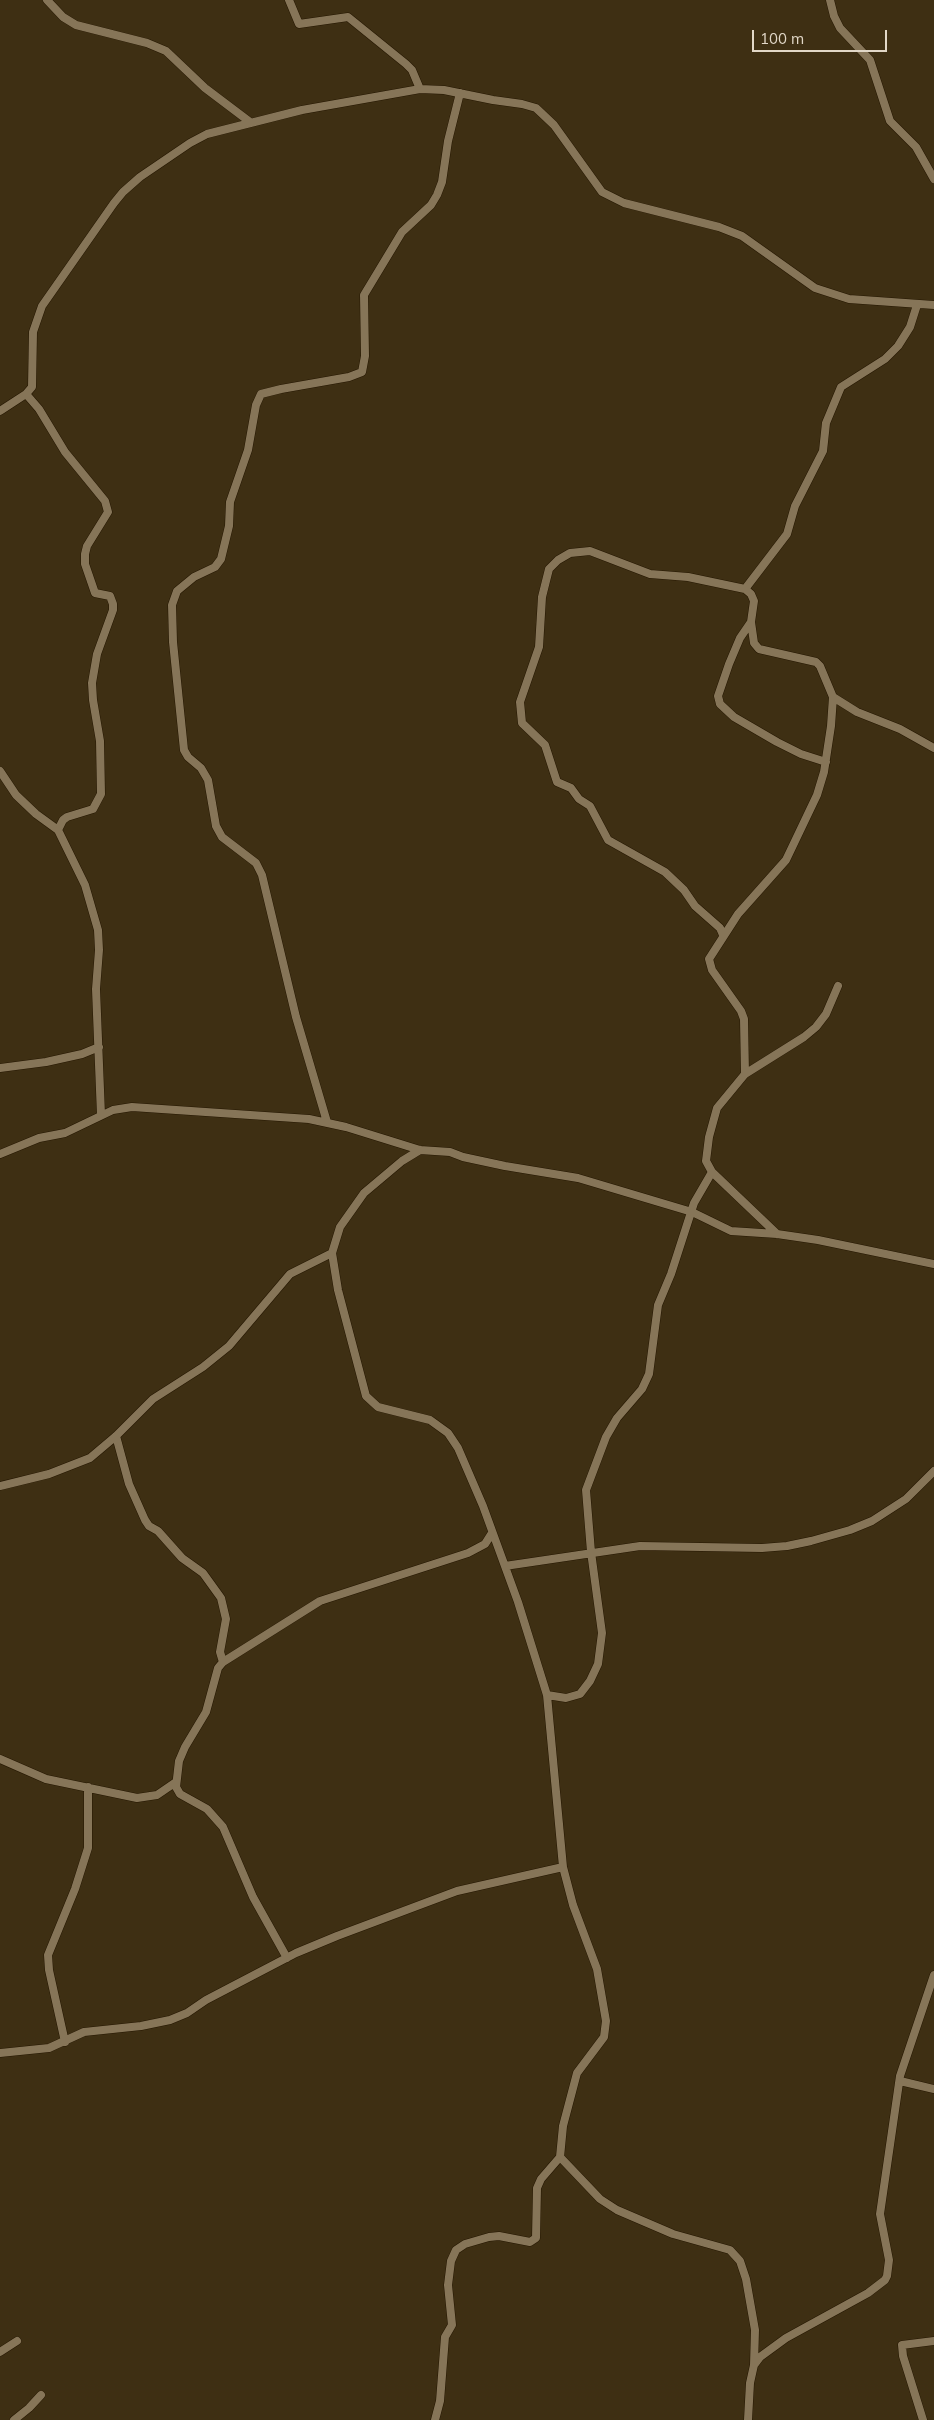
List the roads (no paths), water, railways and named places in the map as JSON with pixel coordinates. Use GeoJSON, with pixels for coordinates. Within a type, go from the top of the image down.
{"type":"FeatureCollection","features":[{"type":"Feature","properties":{"kind":"street"},"geometry":{"type":"LineString","coordinates":[[47,0],[63,17],[76,25],[89,30],[148,42],[166,51],[205,88],[250,122]]}},
{"type":"Feature","properties":{"kind":"street"},"geometry":{"type":"LineString","coordinates":[[289,0],[295,19],[299,24],[348,17],[412,70],[420,89]]}},
{"type":"Feature","properties":{"kind":"street"},"geometry":{"type":"LineString","coordinates":[[830,0],[834,16],[840,28],[870,60],[890,122],[916,147],[934,179]]}},
{"type":"Feature","properties":{"kind":"street"},"geometry":{"type":"LineString","coordinates":[[0,411],[26,394],[32,387],[33,332],[42,306],[123,192],[156,166],[198,138],[250,122],[302,110],[420,89],[460,93],[522,104],[541,112],[565,138],[596,186],[602,192],[624,203],[719,227],[742,236],[799,278],[833,295],[849,299],[934,306]]}},
{"type":"Feature","properties":{"kind":"street"},"geometry":{"type":"LineString","coordinates":[[327,1122],[296,1017],[262,875],[256,863],[222,837],[216,826],[208,780],[201,768],[188,757],[184,750],[173,642],[172,605],[177,591],[194,577],[215,567],[221,559],[228,526],[230,502],[248,450],[256,405],[261,394],[349,377],[362,372],[365,356],[364,295],[402,232],[431,205],[436,195],[442,182],[448,141],[460,93]]}},
{"type":"Feature","properties":{"kind":"street"},"geometry":{"type":"LineString","coordinates":[[745,589],[787,534],[795,506],[823,451],[826,423],[841,387],[885,359],[898,346],[910,327],[917,304]]}},
{"type":"Feature","properties":{"kind":"street"},"geometry":{"type":"LineString","coordinates":[[26,394],[39,409],[65,452],[108,506],[106,519],[91,538],[85,564],[95,593],[110,596],[113,604],[113,610],[97,654],[92,683],[100,741],[101,794],[94,809],[67,817],[62,820],[58,830]]}},
{"type":"Feature","properties":{"kind":"street"},"geometry":{"type":"LineString","coordinates":[[723,935],[720,928],[695,906],[684,890],[665,872],[608,840],[590,806],[579,799],[571,788],[557,782],[545,745],[525,728],[520,719],[519,708],[539,647],[542,597],[549,569],[558,560],[570,553],[590,552],[650,574],[688,577],[745,589],[751,594],[754,601],[751,622],[754,643],[759,649],[816,662],[820,666],[833,697],[826,762],[817,795],[786,860],[748,901],[710,956],[709,963],[715,976],[741,1011],[744,1019],[744,1074]]}},
{"type":"Feature","properties":{"kind":"street"},"geometry":{"type":"LineString","coordinates":[[751,622],[740,638],[726,669],[718,696],[720,704],[734,717],[777,742],[801,754],[826,762]]}},
{"type":"Feature","properties":{"kind":"street"},"geometry":{"type":"LineString","coordinates":[[833,697],[857,712],[900,729],[934,748]]}},
{"type":"Feature","properties":{"kind":"street"},"geometry":{"type":"LineString","coordinates":[[0,771],[16,795],[36,814],[58,830],[85,885],[98,930],[99,950],[96,989],[101,1115]]}},
{"type":"Feature","properties":{"kind":"street"},"geometry":{"type":"LineString","coordinates":[[777,1234],[712,1172],[706,1161],[715,1112],[744,1074],[804,1037],[816,1027],[826,1014],[838,986]]}},
{"type":"Feature","properties":{"kind":"street"},"geometry":{"type":"LineString","coordinates":[[0,1068],[46,1062],[82,1054],[99,1047]]}},
{"type":"Feature","properties":{"kind":"street"},"geometry":{"type":"LineString","coordinates":[[0,1154],[39,1138],[79,1127],[113,1110],[150,1107],[250,1116],[285,1116],[327,1122],[420,1150],[450,1152],[463,1157],[505,1166],[578,1178],[692,1212],[726,1230],[777,1234],[934,1264]]}},
{"type":"Feature","properties":{"kind":"street"},"geometry":{"type":"LineString","coordinates":[[420,1150],[374,1185],[356,1202],[340,1227],[332,1253],[347,1329],[366,1396],[378,1407],[430,1420],[448,1433],[462,1455],[505,1566],[547,1695],[563,1867],[573,1905],[598,1969],[606,2028],[599,2045],[577,2074],[564,2126],[560,2157],[541,2179],[537,2188],[536,2238],[530,2242],[498,2236],[489,2237],[465,2244],[456,2250],[450,2267],[448,2285],[452,2325],[445,2337],[440,2400],[434,2420]]}},
{"type":"Feature","properties":{"kind":"street"},"geometry":{"type":"LineString","coordinates":[[547,1695],[566,1698],[580,1694],[590,1681],[598,1664],[602,1633],[586,1490],[606,1437],[617,1418],[642,1389],[649,1374],[658,1305],[671,1274],[697,1196],[712,1172]]}},
{"type":"Feature","properties":{"kind":"street"},"geometry":{"type":"LineString","coordinates":[[0,1486],[39,1477],[90,1458],[116,1436],[153,1399],[213,1360],[229,1346],[290,1274],[332,1253]]}},
{"type":"Feature","properties":{"kind":"street"},"geometry":{"type":"LineString","coordinates":[[116,1436],[129,1484],[145,1520],[149,1526],[158,1531],[182,1558],[203,1573],[221,1598],[226,1620],[220,1652],[223,1662]]}},
{"type":"Feature","properties":{"kind":"street"},"geometry":{"type":"LineString","coordinates":[[505,1566],[640,1546],[762,1548],[787,1546],[811,1541],[850,1530],[872,1521],[906,1499],[934,1471]]}},
{"type":"Feature","properties":{"kind":"street"},"geometry":{"type":"LineString","coordinates":[[287,1958],[252,1897],[222,1827],[208,1809],[180,1794],[176,1782],[179,1761],[185,1747],[206,1712],[215,1675],[223,1662],[320,1601],[468,1553],[485,1544],[492,1533]]}},
{"type":"Feature","properties":{"kind":"street"},"geometry":{"type":"LineString","coordinates":[[0,1759],[46,1779],[146,1797],[161,1793],[176,1782]]}},
{"type":"Feature","properties":{"kind":"street"},"geometry":{"type":"LineString","coordinates":[[65,2042],[49,1970],[48,1955],[76,1889],[88,1848],[88,1787]]}},
{"type":"Feature","properties":{"kind":"street"},"geometry":{"type":"LineString","coordinates":[[0,2054],[49,2048],[65,2042],[78,2033],[146,2025],[181,2016],[206,2000],[287,1958],[337,1936],[457,1891],[563,1867]]}},
{"type":"Feature","properties":{"kind":"street"},"geometry":{"type":"LineString","coordinates":[[754,2365],[760,2357],[781,2340],[868,2293],[885,2280],[889,2263],[880,2214],[900,2081],[904,2059],[919,2024],[934,1975]]}},
{"type":"Feature","properties":{"kind":"street"},"geometry":{"type":"LineString","coordinates":[[900,2081],[934,2088]]}},
{"type":"Feature","properties":{"kind":"street"},"geometry":{"type":"LineString","coordinates":[[560,2157],[586,2186],[617,2210],[673,2234],[730,2250],[740,2261],[746,2279],[754,2330],[754,2365],[750,2383],[748,2420]]}},
{"type":"Feature","properties":{"kind":"street"},"geometry":{"type":"LineString","coordinates":[[0,2352],[16,2341]]}},
{"type":"Feature","properties":{"kind":"street"},"geometry":{"type":"LineString","coordinates":[[923,2420],[902,2356],[902,2345],[934,2341]]}},
{"type":"Feature","properties":{"kind":"street"},"geometry":{"type":"LineString","coordinates":[[14,2420],[29,2408],[41,2394]]}}]}
